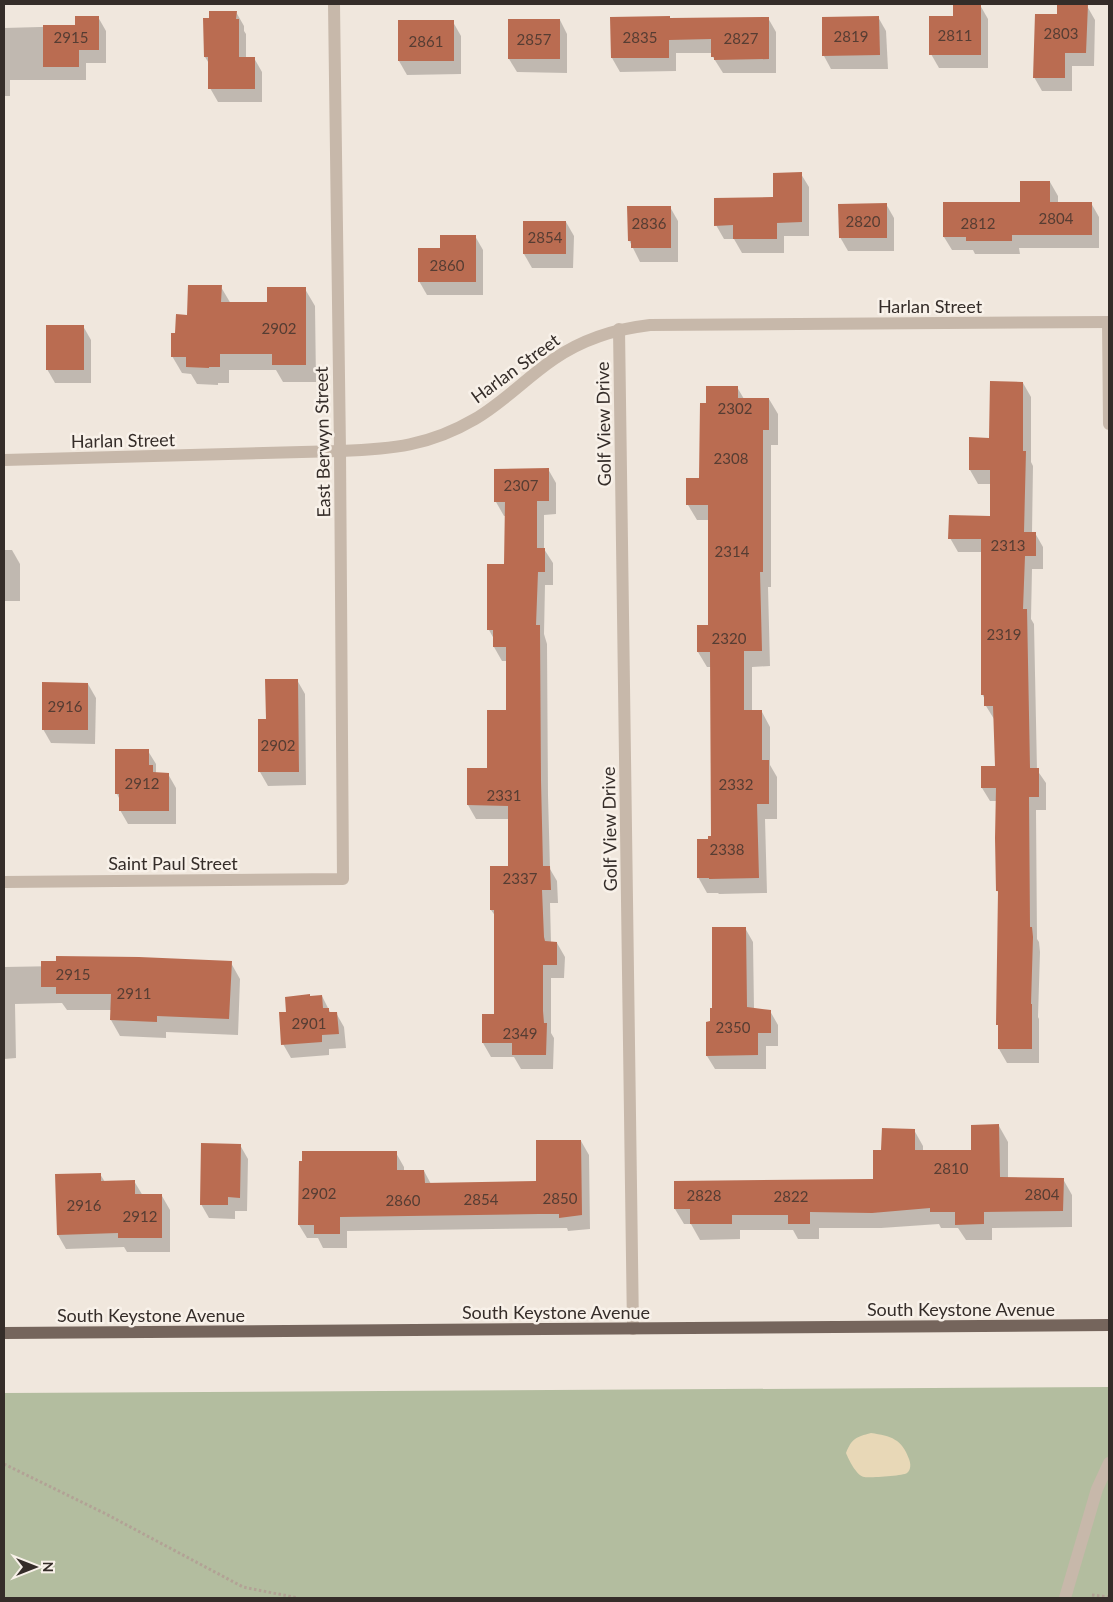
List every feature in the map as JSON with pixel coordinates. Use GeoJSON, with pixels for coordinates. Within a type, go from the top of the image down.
{"type":"FeatureCollection","features":[{"type":"Feature","properties":{"kind":"main road","name":"South Keystone Avenue"},"geometry":{"type":"LineString","coordinates":[[4,1333],[1109,1325]]}},
{"type":"Feature","properties":{"kind":"street","name":"East Berwyn Street"},"geometry":{"type":"LineString","coordinates":[[334,4],[343,880]]}},
{"type":"Feature","properties":{"kind":"street","name":"Harlan Street"},"geometry":{"type":"LineString","coordinates":[[4,460],[385,450],[420,443],[474,419],[501,402],[554,359],[574,346],[619,329],[650,325],[1109,322]]}},
{"type":"Feature","properties":{"kind":"street"},"geometry":{"type":"LineString","coordinates":[[1109,322],[1109,424]]}},
{"type":"Feature","properties":{"kind":"street","name":"Golf View Drive"},"geometry":{"type":"LineString","coordinates":[[619,329],[633,1329]]}},
{"type":"Feature","properties":{"kind":"street","name":"Saint Paul Street"},"geometry":{"type":"LineString","coordinates":[[4,882],[343,880]]}},
{"type":"Feature","properties":{"kind":"street"},"geometry":{"type":"LineString","coordinates":[[1064,1597],[1097,1489],[1109,1463]]}},
{"type":"Feature","properties":{"kind":"path"},"geometry":{"type":"LineString","coordinates":[[4,1464],[106,1514],[244,1587],[298,1598]]}},
{"type":"Feature","properties":{"kind":"path"},"geometry":{"type":"LineString","coordinates":[[1092,1595],[1109,1597]]}},
{"type":"Feature","properties":{"kind":"green space"},"geometry":{"type":"Polygon","coordinates":[[[1109,1387],[1109,1598],[4,1598],[4,1393],[1109,1387]]]}},
{"type":"Feature","properties":{"kind":"sand"},"geometry":{"type":"Polygon","coordinates":[[[871,1433],[890,1437],[903,1447],[910,1463],[910,1469],[907,1473],[893,1476],[864,1477],[858,1473],[846,1453],[850,1444],[855,1439],[871,1433]]]}},
{"type":"Feature","properties":{"kind":"building"},"geometry":{"type":"Polygon","coordinates":[[[953,4],[981,4],[981,55],[929,55],[929,16],[953,16],[953,4]]]}},
{"type":"Feature","properties":{"kind":"building"},"geometry":{"type":"Polygon","coordinates":[[[1057,4],[1088,4],[1086,53],[1065,53],[1065,78],[1033,78],[1035,14],[1057,14],[1057,4]]]}},
{"type":"Feature","properties":{"kind":"building"},"geometry":{"type":"Polygon","coordinates":[[[209,11],[237,11],[236,19],[239,19],[239,57],[255,57],[255,89],[208,89],[208,57],[204,57],[203,18],[209,18],[209,11]]]}},
{"type":"Feature","properties":{"kind":"building"},"geometry":{"type":"Polygon","coordinates":[[[75,16],[99,16],[99,50],[79,50],[79,67],[43,67],[43,25],[75,25],[75,16]]]}},
{"type":"Feature","properties":{"kind":"building"},"geometry":{"type":"Polygon","coordinates":[[[670,16],[670,18],[769,17],[769,59],[714,60],[714,57],[711,57],[711,39],[669,40],[669,58],[611,58],[610,17],[670,16]]]}},
{"type":"Feature","properties":{"kind":"building"},"geometry":{"type":"Polygon","coordinates":[[[879,16],[880,55],[822,56],[822,17],[879,16]]]}},
{"type":"Feature","properties":{"kind":"building"},"geometry":{"type":"Polygon","coordinates":[[[508,19],[560,19],[560,59],[508,59],[508,19]]]}},
{"type":"Feature","properties":{"kind":"building"},"geometry":{"type":"Polygon","coordinates":[[[398,20],[454,20],[454,61],[398,61],[398,20]]]}},
{"type":"Feature","properties":{"kind":"building"},"geometry":{"type":"Polygon","coordinates":[[[802,172],[802,222],[777,223],[777,239],[733,239],[733,225],[714,226],[714,198],[773,197],[773,173],[802,172]]]}},
{"type":"Feature","properties":{"kind":"building"},"geometry":{"type":"Polygon","coordinates":[[[1020,181],[1050,181],[1050,202],[1092,202],[1092,235],[1012,235],[1012,241],[966,241],[966,237],[943,237],[943,202],[1020,202],[1020,181]]]}},
{"type":"Feature","properties":{"kind":"building"},"geometry":{"type":"Polygon","coordinates":[[[887,203],[887,238],[839,238],[838,204],[887,203]]]}},
{"type":"Feature","properties":{"kind":"building"},"geometry":{"type":"Polygon","coordinates":[[[627,206],[671,206],[671,248],[631,248],[631,241],[628,241],[627,206]]]}},
{"type":"Feature","properties":{"kind":"building"},"geometry":{"type":"Polygon","coordinates":[[[523,221],[566,221],[566,254],[523,254],[523,221]]]}},
{"type":"Feature","properties":{"kind":"building"},"geometry":{"type":"Polygon","coordinates":[[[440,235],[476,235],[476,282],[418,282],[418,248],[440,248],[440,235]]]}},
{"type":"Feature","properties":{"kind":"building"},"geometry":{"type":"Polygon","coordinates":[[[188,285],[222,285],[221,302],[267,302],[267,287],[306,287],[306,365],[272,365],[272,354],[220,354],[220,367],[186,367],[186,357],[171,357],[171,333],[175,333],[176,314],[187,315],[188,285]]]}},
{"type":"Feature","properties":{"kind":"building"},"geometry":{"type":"Polygon","coordinates":[[[46,325],[84,325],[84,370],[46,370],[46,325]]]}},
{"type":"Feature","properties":{"kind":"building"},"geometry":{"type":"Polygon","coordinates":[[[990,381],[1023,382],[1023,451],[1026,451],[1024,532],[1036,532],[1036,556],[1025,556],[1023,609],[1027,609],[1030,768],[1039,768],[1039,797],[1029,797],[1030,927],[1032,927],[1033,937],[1032,1049],[998,1049],[998,1025],[996,1025],[998,891],[996,891],[996,788],[981,788],[981,766],[995,766],[993,706],[984,706],[984,695],[981,695],[981,539],[948,539],[949,515],[990,516],[990,470],[969,470],[969,437],[989,438],[990,381]]]}},
{"type":"Feature","properties":{"kind":"building"},"geometry":{"type":"Polygon","coordinates":[[[706,386],[738,386],[738,398],[769,398],[769,430],[763,430],[763,572],[760,572],[762,651],[744,651],[744,710],[762,710],[762,760],[769,760],[769,804],[757,804],[759,878],[697,878],[697,839],[708,839],[708,836],[711,836],[710,652],[697,652],[697,625],[708,625],[708,505],[686,505],[686,478],[699,478],[700,403],[706,403],[706,386]]]}},
{"type":"Feature","properties":{"kind":"building"},"geometry":{"type":"Polygon","coordinates":[[[549,468],[549,501],[537,501],[537,548],[545,548],[545,572],[538,572],[536,625],[540,625],[543,866],[550,866],[551,890],[542,890],[544,937],[545,941],[557,942],[557,965],[543,965],[543,1011],[544,1023],[547,1023],[546,1055],[512,1055],[512,1043],[482,1043],[482,1014],[494,1014],[494,910],[490,910],[490,866],[508,866],[508,806],[467,805],[467,768],[487,768],[487,710],[506,710],[506,647],[493,647],[493,630],[487,630],[487,564],[504,564],[505,502],[494,502],[494,469],[549,468]]]}},
{"type":"Feature","properties":{"kind":"building"},"geometry":{"type":"Polygon","coordinates":[[[265,679],[298,679],[299,772],[258,772],[258,719],[266,719],[265,679]]]}},
{"type":"Feature","properties":{"kind":"building"},"geometry":{"type":"Polygon","coordinates":[[[42,682],[88,683],[88,730],[42,730],[42,682]]]}},
{"type":"Feature","properties":{"kind":"building"},"geometry":{"type":"Polygon","coordinates":[[[115,749],[149,749],[149,765],[153,765],[153,772],[169,773],[169,811],[119,811],[119,794],[115,794],[115,749]]]}},
{"type":"Feature","properties":{"kind":"building"},"geometry":{"type":"Polygon","coordinates":[[[712,927],[746,927],[747,1007],[771,1010],[771,1033],[758,1033],[758,1055],[706,1056],[706,1022],[710,1021],[710,1008],[712,1008],[712,927]]]}},
{"type":"Feature","properties":{"kind":"building"},"geometry":{"type":"Polygon","coordinates":[[[56,956],[232,961],[229,1019],[157,1016],[157,1022],[110,1020],[111,994],[56,994],[56,987],[41,987],[41,961],[56,961],[56,956]]]}},
{"type":"Feature","properties":{"kind":"building"},"geometry":{"type":"Polygon","coordinates":[[[310,994],[310,996],[322,995],[323,1008],[329,1008],[329,1012],[337,1012],[339,1034],[322,1035],[322,1042],[281,1045],[279,1012],[286,1012],[285,997],[310,994]]]}},
{"type":"Feature","properties":{"kind":"building"},"geometry":{"type":"Polygon","coordinates":[[[999,1124],[1000,1177],[1064,1178],[1063,1211],[984,1212],[984,1224],[955,1225],[955,1212],[930,1212],[930,1208],[872,1213],[810,1212],[810,1224],[788,1224],[788,1215],[732,1215],[732,1224],[690,1224],[690,1209],[674,1209],[674,1181],[873,1179],[873,1150],[881,1150],[882,1128],[915,1129],[915,1150],[971,1150],[971,1125],[999,1124]]]}},
{"type":"Feature","properties":{"kind":"building"},"geometry":{"type":"Polygon","coordinates":[[[536,1140],[581,1140],[582,1215],[559,1218],[559,1214],[340,1217],[340,1234],[314,1234],[314,1225],[298,1225],[299,1161],[302,1161],[302,1151],[397,1151],[397,1170],[424,1170],[425,1183],[536,1181],[536,1140]]]}},
{"type":"Feature","properties":{"kind":"building"},"geometry":{"type":"Polygon","coordinates":[[[201,1143],[241,1144],[240,1198],[228,1197],[228,1205],[200,1205],[201,1143]]]}},
{"type":"Feature","properties":{"kind":"building"},"geometry":{"type":"Polygon","coordinates":[[[101,1173],[101,1181],[135,1180],[135,1194],[162,1194],[162,1238],[118,1238],[118,1233],[57,1235],[55,1174],[101,1173]]]}}]}
